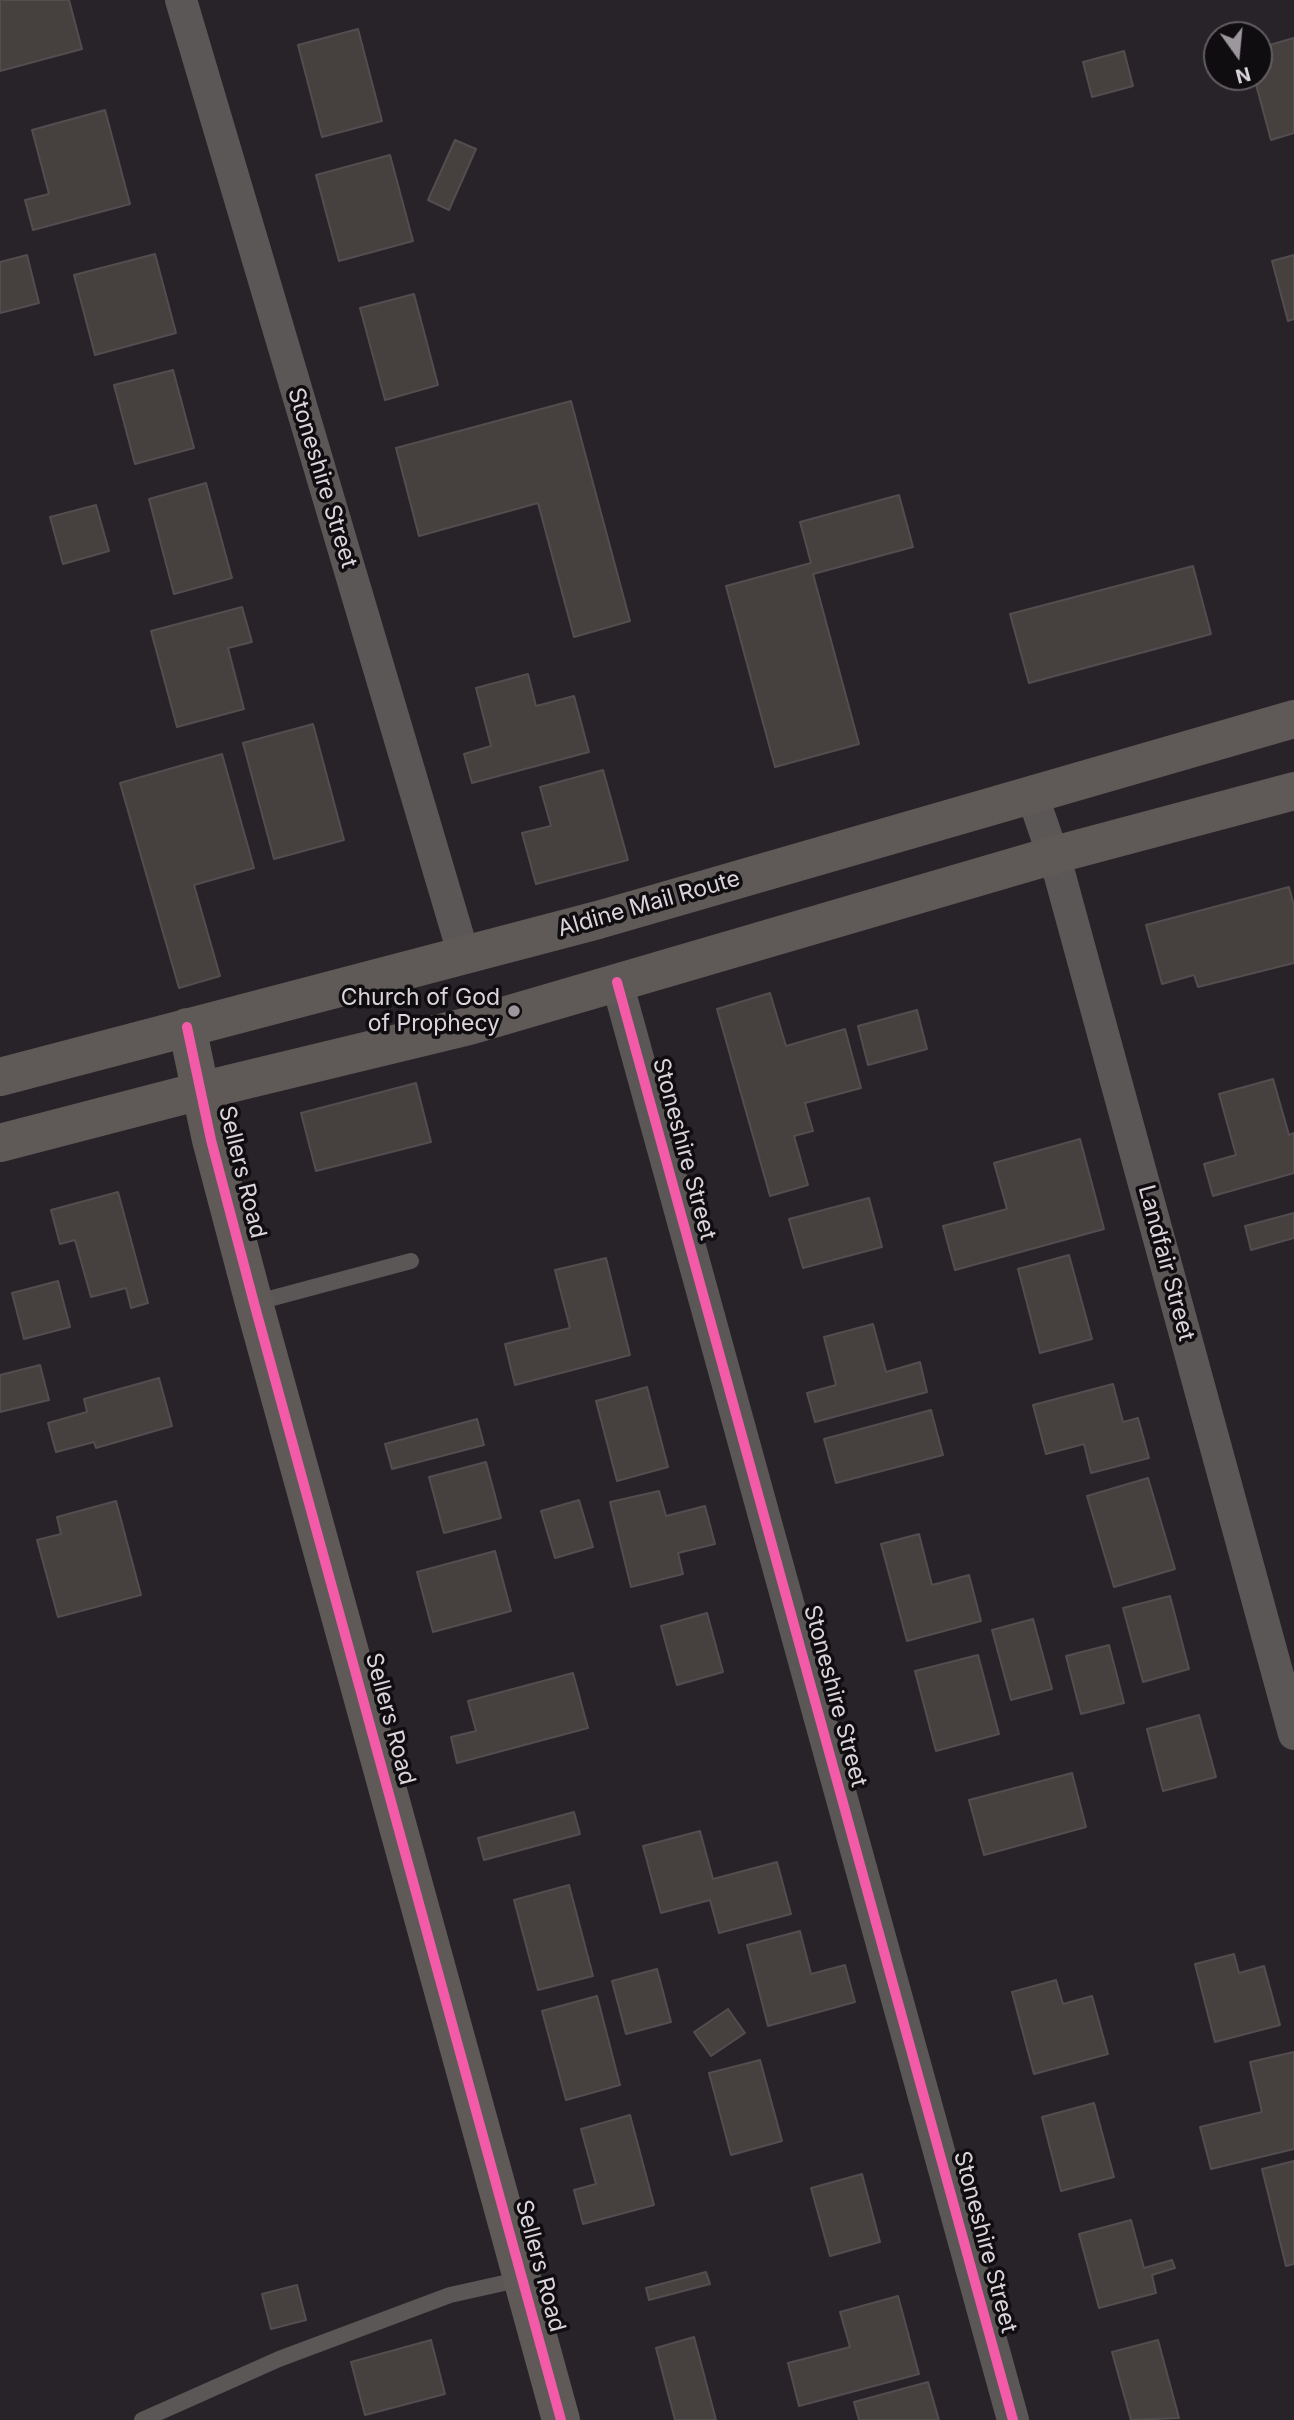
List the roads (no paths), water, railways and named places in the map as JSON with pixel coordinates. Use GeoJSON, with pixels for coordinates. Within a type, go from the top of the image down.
{"type":"FeatureCollection","features":[{"type":"Feature","properties":{"kind":"main road","name":"Aldine Mail Route"},"geometry":{"type":"LineString","coordinates":[[0,1077],[464,956],[1294,719]]}},
{"type":"Feature","properties":{"kind":"main road"},"geometry":{"type":"LineString","coordinates":[[0,1143],[469,1026],[1054,855],[1294,791]]}},
{"type":"Feature","properties":{"kind":"main road","name":"Sellers Road"},"geometry":{"type":"LineString","coordinates":[[187,1027],[211,1140],[254,1303],[561,2420]]}},
{"type":"Feature","properties":{"kind":"street","name":"Stoneshire Street"},"geometry":{"type":"LineString","coordinates":[[181,0],[464,956]]}},
{"type":"Feature","properties":{"kind":"street","name":"Landfair Street"},"geometry":{"type":"LineString","coordinates":[[1031,794],[1054,855],[1294,1734]]}},
{"type":"Feature","properties":{"kind":"street","name":"Stoneshire Street"},"geometry":{"type":"LineString","coordinates":[[617,982],[1013,2420]]}},
{"type":"Feature","properties":{"kind":"lane"},"geometry":{"type":"LineString","coordinates":[[254,1303],[411,1261]]}},
{"type":"Feature","properties":{"kind":"lane"},"geometry":{"type":"LineString","coordinates":[[142,2420],[279,2359],[401,2313],[450,2295],[522,2279]]}},
{"type":"Feature","properties":{"kind":"place","name":"Church of God of Prophecy"},"geometry":{"type":"Point","coordinates":[514,1011]}}]}
